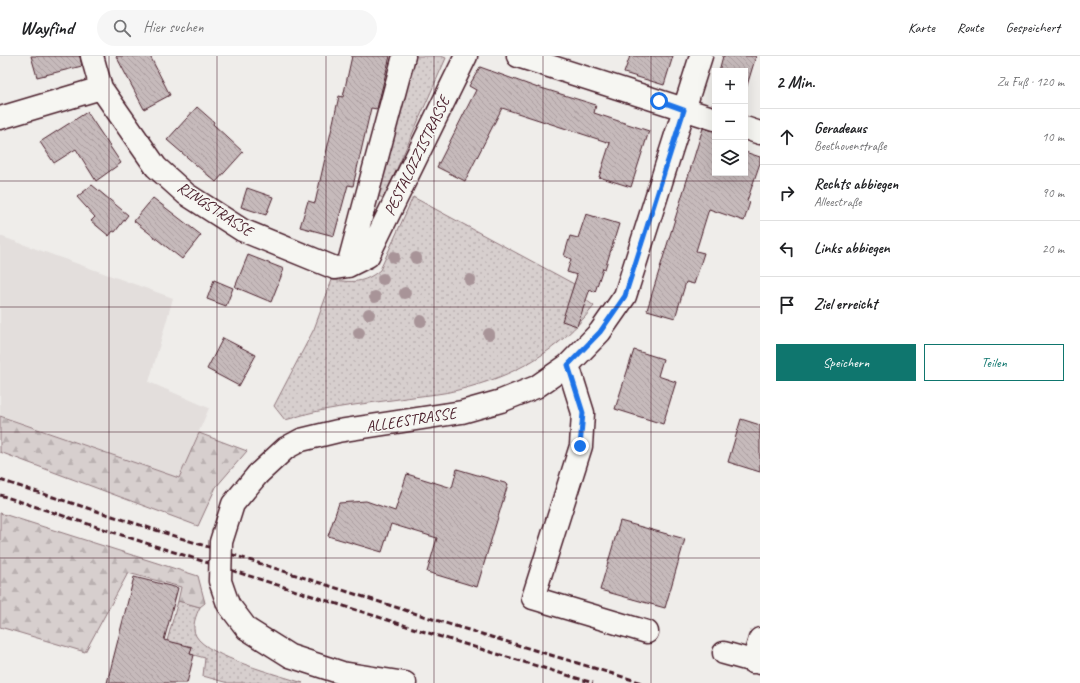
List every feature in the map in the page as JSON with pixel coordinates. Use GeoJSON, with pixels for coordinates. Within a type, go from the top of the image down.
{"type":"FeatureCollection","features":[{"type":"Feature","properties":{"kind":"street","name":"RINGSTRASSE"},"geometry":{"type":"LineString","coordinates":[[92,56],[101,88],[156,167],[186,194],[242,230],[335,268],[348,266],[368,256]]}},
{"type":"Feature","properties":{"kind":"street"},"geometry":{"type":"LineString","coordinates":[[348,266],[404,56]]}},
{"type":"Feature","properties":{"kind":"street","name":"PESTALOZZISTRASSE"},"geometry":{"type":"LineString","coordinates":[[368,256],[466,56]]}},
{"type":"Feature","properties":{"kind":"street"},"geometry":{"type":"LineString","coordinates":[[518,56],[712,118]]}},
{"type":"Feature","properties":{"kind":"street","name":"ALLEESTRASSE"},"geometry":{"type":"LineString","coordinates":[[405,683],[342,673],[290,656],[247,629],[228,604],[220,581],[221,542],[233,504],[258,474],[286,448],[301,440],[338,431],[462,412],[501,401],[536,387],[568,365],[600,332],[625,296],[701,56]]}},
{"type":"Feature","properties":{"kind":"street"},"geometry":{"type":"LineString","coordinates":[[0,118],[101,88]]}},
{"type":"Feature","properties":{"kind":"street"},"geometry":{"type":"LineString","coordinates":[[748,129],[760,133]]}},
{"type":"Feature","properties":{"kind":"street"},"geometry":{"type":"LineString","coordinates":[[568,365],[583,413],[580,446],[533,598],[647,632]]}},
{"type":"Feature","properties":{"kind":"street"},"geometry":{"type":"LineString","coordinates":[[724,653],[757,662],[760,639]]}},
{"type":"Feature","properties":{"kind":"shaded area"},"geometry":{"type":"Polygon","coordinates":[[[0,236],[173,298],[149,382],[209,408],[179,478],[0,415],[0,236]]]}},
{"type":"Feature","properties":{"kind":"green space"},"geometry":{"type":"Polygon","coordinates":[[[415,56],[441,56],[446,58],[384,198],[374,195],[415,56]]]}},
{"type":"Feature","properties":{"kind":"green space"},"geometry":{"type":"Polygon","coordinates":[[[413,197],[574,284],[571,295],[586,300],[594,306],[566,337],[550,349],[534,360],[498,377],[458,390],[338,407],[285,420],[274,406],[314,329],[332,280],[363,280],[374,275],[380,270],[413,197]]]}},
{"type":"Feature","properties":{"kind":"green space"},"geometry":{"type":"Polygon","coordinates":[[[0,416],[179,478],[199,433],[247,451],[216,487],[198,526],[0,452],[0,416]]]}},
{"type":"Feature","properties":{"kind":"green space"},"geometry":{"type":"Polygon","coordinates":[[[0,513],[198,576],[205,603],[200,607],[178,601],[181,587],[128,573],[85,652],[0,627],[0,513]]]}},
{"type":"Feature","properties":{"kind":"green space"},"geometry":{"type":"Polygon","coordinates":[[[178,601],[200,607],[196,617],[194,629],[196,636],[203,644],[229,658],[303,683],[228,683],[203,676],[205,658],[190,654],[191,647],[167,641],[178,601]]]}},
{"type":"Feature","properties":{"kind":"building"},"geometry":{"type":"Polygon","coordinates":[[[31,56],[80,56],[82,66],[37,77],[31,56]]]}},
{"type":"Feature","properties":{"kind":"building"},"geometry":{"type":"Polygon","coordinates":[[[116,56],[150,56],[170,95],[144,109],[116,56]]]}},
{"type":"Feature","properties":{"kind":"building"},"geometry":{"type":"Polygon","coordinates":[[[352,56],[390,56],[377,109],[371,108],[353,186],[348,185],[334,236],[300,227],[308,201],[315,203],[339,96],[343,97],[352,56]]]}},
{"type":"Feature","properties":{"kind":"building"},"geometry":{"type":"Polygon","coordinates":[[[630,56],[673,56],[664,85],[624,73],[630,56]]]}},
{"type":"Feature","properties":{"kind":"building"},"geometry":{"type":"Polygon","coordinates":[[[723,56],[756,56],[748,82],[748,68],[720,68],[723,56]]]}},
{"type":"Feature","properties":{"kind":"building"},"geometry":{"type":"Polygon","coordinates":[[[480,67],[538,88],[596,105],[594,113],[649,131],[631,187],[599,177],[610,143],[502,108],[465,181],[437,167],[476,90],[469,86],[480,67]]]}},
{"type":"Feature","properties":{"kind":"building"},"geometry":{"type":"Polygon","coordinates":[[[197,107],[243,152],[216,182],[167,140],[197,107]]]}},
{"type":"Feature","properties":{"kind":"building"},"geometry":{"type":"Polygon","coordinates":[[[87,112],[121,163],[96,181],[76,149],[54,163],[40,142],[87,112]]]}},
{"type":"Feature","properties":{"kind":"building"},"geometry":{"type":"Polygon","coordinates":[[[703,128],[712,130],[712,176],[748,176],[748,153],[760,157],[760,163],[747,201],[750,202],[744,221],[709,209],[696,251],[704,253],[694,284],[686,282],[675,318],[647,310],[703,128]]]}},
{"type":"Feature","properties":{"kind":"building"},"geometry":{"type":"Polygon","coordinates":[[[92,185],[128,215],[115,232],[113,231],[109,236],[91,221],[95,217],[77,197],[92,185]]]}},
{"type":"Feature","properties":{"kind":"building"},"geometry":{"type":"Polygon","coordinates":[[[247,188],[273,197],[266,215],[241,207],[247,188]]]}},
{"type":"Feature","properties":{"kind":"building"},"geometry":{"type":"Polygon","coordinates":[[[153,198],[201,235],[182,259],[134,221],[153,198]]]}},
{"type":"Feature","properties":{"kind":"building"},"geometry":{"type":"Polygon","coordinates":[[[586,214],[619,224],[605,269],[603,268],[595,292],[590,289],[577,326],[562,321],[577,275],[567,272],[571,259],[564,256],[570,236],[578,238],[586,214]]]}},
{"type":"Feature","properties":{"kind":"building"},"geometry":{"type":"Polygon","coordinates":[[[248,255],[284,269],[271,302],[235,287],[248,255]]]}},
{"type":"Feature","properties":{"kind":"building"},"geometry":{"type":"Polygon","coordinates":[[[214,280],[233,288],[226,306],[207,299],[214,280]]]}},
{"type":"Feature","properties":{"kind":"building"},"geometry":{"type":"Polygon","coordinates":[[[223,338],[256,355],[239,386],[207,369],[223,338]]]}},
{"type":"Feature","properties":{"kind":"building"},"geometry":{"type":"Polygon","coordinates":[[[634,350],[663,359],[658,376],[676,382],[663,424],[615,409],[634,350]]]}},
{"type":"Feature","properties":{"kind":"building"},"geometry":{"type":"Polygon","coordinates":[[[741,419],[760,425],[760,472],[728,462],[741,419]]]}},
{"type":"Feature","properties":{"kind":"building"},"geometry":{"type":"Polygon","coordinates":[[[457,469],[508,484],[477,587],[427,572],[437,538],[391,524],[382,552],[328,536],[339,503],[366,501],[395,511],[407,474],[452,488],[457,469]]]}},
{"type":"Feature","properties":{"kind":"building"},"geometry":{"type":"Polygon","coordinates":[[[620,521],[685,539],[665,608],[600,590],[620,521]]]}},
{"type":"Feature","properties":{"kind":"building"},"geometry":{"type":"Polygon","coordinates":[[[134,577],[178,588],[164,640],[192,647],[190,654],[194,655],[187,683],[107,683],[134,577]]]}},
{"type":"Feature","properties":{"kind":"railway"},"geometry":{"type":"LineString","coordinates":[[0,480],[442,622],[643,683]]}},
{"type":"Feature","properties":{"kind":"railway"},"geometry":{"type":"LineString","coordinates":[[0,495],[438,636],[593,683]]}},
{"type":"Feature","properties":{"kind":"route"},"geometry":{"type":"LineString","coordinates":[[580,446],[583,413],[568,365],[600,332],[625,296],[684,110],[659,101]]}}]}
